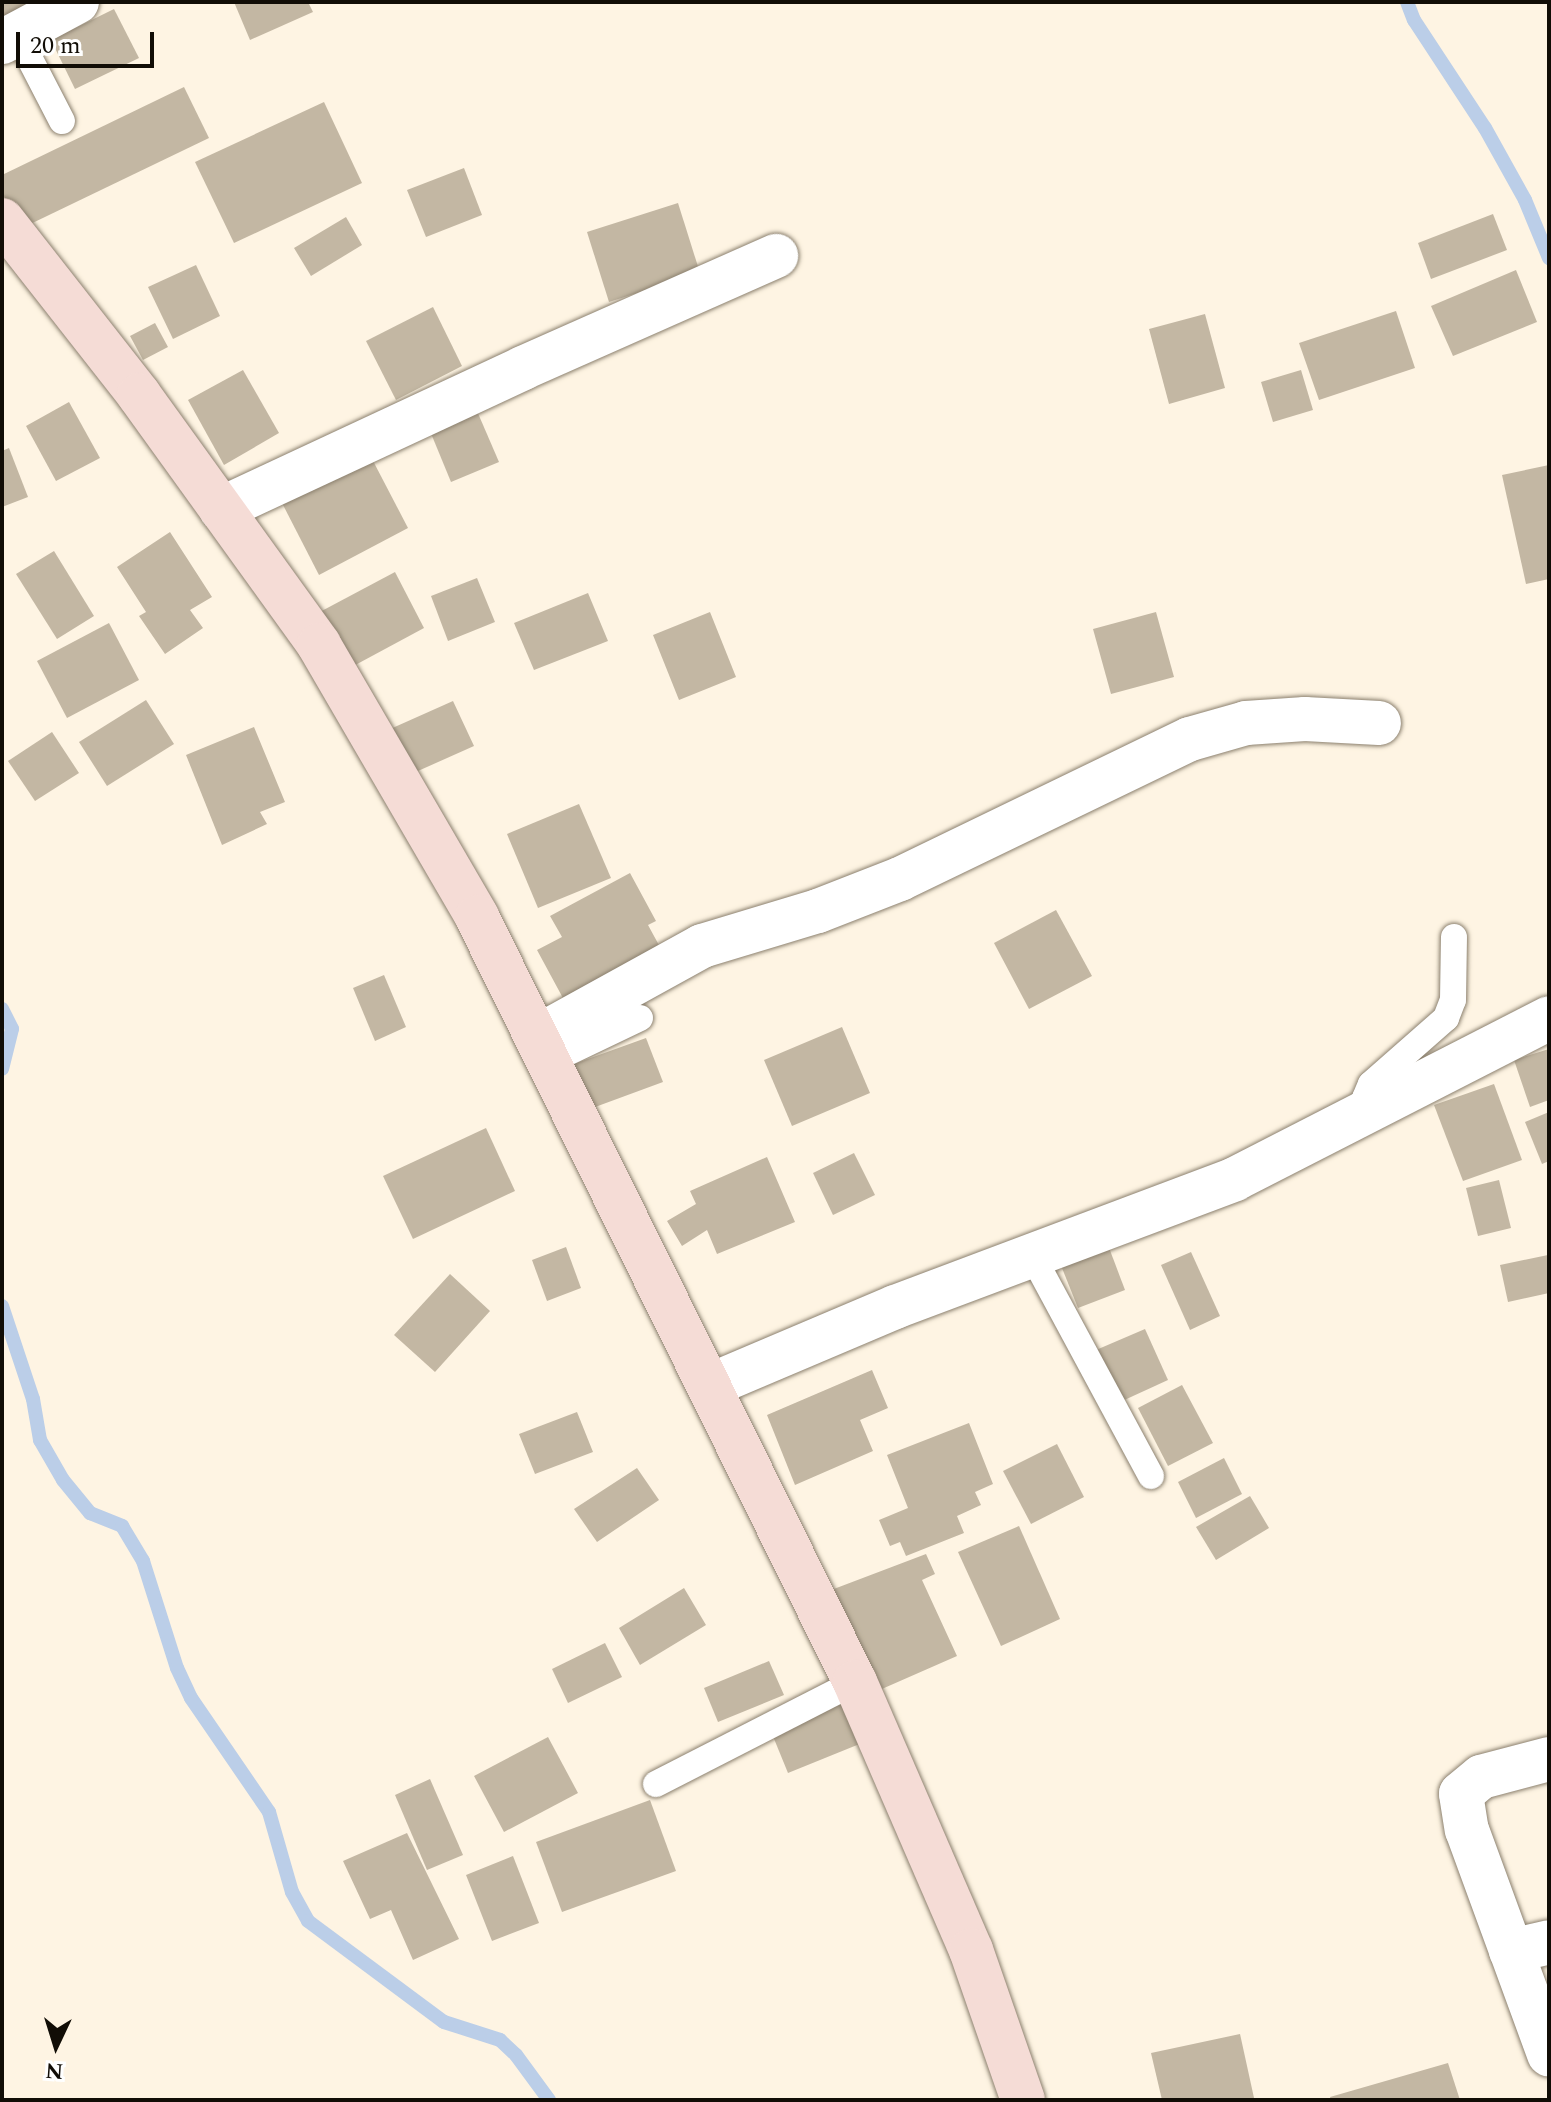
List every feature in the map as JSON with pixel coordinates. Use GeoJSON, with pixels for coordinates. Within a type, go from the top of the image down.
{"type":"FeatureCollection","features":[{"type":"Feature","properties":{"kind":"street"},"geometry":{"type":"LineString","coordinates":[[9,38],[77,2]]}},
{"type":"Feature","properties":{"kind":"street"},"geometry":{"type":"LineString","coordinates":[[2,220],[139,395],[319,645],[477,917],[855,1682],[971,1950],[1023,2100]]}},
{"type":"Feature","properties":{"kind":"street"},"geometry":{"type":"LineString","coordinates":[[221,509],[523,368],[776,256]]}},
{"type":"Feature","properties":{"kind":"street"},"geometry":{"type":"LineString","coordinates":[[542,1050],[702,946],[818,911],[900,879],[1190,739],[1246,723],[1305,719],[1379,723]]}},
{"type":"Feature","properties":{"kind":"street"},"geometry":{"type":"LineString","coordinates":[[709,1386],[895,1307],[1235,1179],[1549,1018]]}},
{"type":"Feature","properties":{"kind":"street"},"geometry":{"type":"LineString","coordinates":[[1549,1759],[1481,1777],[1461,1794],[1467,1830],[1530,1947],[1549,2054]]}},
{"type":"Feature","properties":{"kind":"lane"},"geometry":{"type":"LineString","coordinates":[[9,38],[62,121]]}},
{"type":"Feature","properties":{"kind":"lane"},"geometry":{"type":"LineString","coordinates":[[1364,1114],[1365,1098],[1371,1084],[1446,1018],[1453,1000],[1454,937]]}},
{"type":"Feature","properties":{"kind":"lane"},"geometry":{"type":"LineString","coordinates":[[542,1050],[640,1018]]}},
{"type":"Feature","properties":{"kind":"lane"},"geometry":{"type":"LineString","coordinates":[[1032,1255],[1151,1476]]}},
{"type":"Feature","properties":{"kind":"lane"},"geometry":{"type":"LineString","coordinates":[[656,1784],[855,1682]]}},
{"type":"Feature","properties":{"kind":"building"},"geometry":{"type":"Polygon","coordinates":[[[2,2],[42,2],[2,27],[2,2]]]}},
{"type":"Feature","properties":{"kind":"building"},"geometry":{"type":"Polygon","coordinates":[[[234,2],[308,2],[313,12],[250,40],[234,2]]]}},
{"type":"Feature","properties":{"kind":"building"},"geometry":{"type":"Polygon","coordinates":[[[114,9],[139,58],[75,89],[51,40],[114,9]]]}},
{"type":"Feature","properties":{"kind":"building"},"geometry":{"type":"Polygon","coordinates":[[[184,87],[209,138],[20,229],[2,192],[2,175],[184,87]]]}},
{"type":"Feature","properties":{"kind":"building"},"geometry":{"type":"Polygon","coordinates":[[[324,102],[362,183],[234,243],[195,162],[324,102]]]}},
{"type":"Feature","properties":{"kind":"building"},"geometry":{"type":"Polygon","coordinates":[[[464,168],[482,215],[426,237],[407,190],[464,168]]]}},
{"type":"Feature","properties":{"kind":"building"},"geometry":{"type":"Polygon","coordinates":[[[678,203],[700,273],[609,302],[587,232],[678,203]]]}},
{"type":"Feature","properties":{"kind":"building"},"geometry":{"type":"Polygon","coordinates":[[[1493,214],[1507,250],[1431,279],[1418,243],[1493,214]]]}},
{"type":"Feature","properties":{"kind":"building"},"geometry":{"type":"Polygon","coordinates":[[[346,217],[362,245],[311,276],[294,248],[346,217]]]}},
{"type":"Feature","properties":{"kind":"building"},"geometry":{"type":"Polygon","coordinates":[[[196,265],[220,316],[173,339],[148,287],[196,265]]]}},
{"type":"Feature","properties":{"kind":"building"},"geometry":{"type":"Polygon","coordinates":[[[1516,270],[1537,322],[1453,356],[1431,306],[1516,270]]]}},
{"type":"Feature","properties":{"kind":"building"},"geometry":{"type":"Polygon","coordinates":[[[433,307],[462,366],[396,400],[366,341],[433,307]]]}},
{"type":"Feature","properties":{"kind":"building"},"geometry":{"type":"Polygon","coordinates":[[[1396,311],[1415,368],[1319,400],[1299,343],[1396,311]]]}},
{"type":"Feature","properties":{"kind":"building"},"geometry":{"type":"Polygon","coordinates":[[[1205,314],[1225,388],[1169,404],[1149,329],[1205,314]]]}},
{"type":"Feature","properties":{"kind":"building"},"geometry":{"type":"Polygon","coordinates":[[[155,323],[168,347],[143,360],[130,336],[155,323]]]}},
{"type":"Feature","properties":{"kind":"building"},"geometry":{"type":"Polygon","coordinates":[[[243,370],[279,433],[224,465],[188,400],[243,370]]]}},
{"type":"Feature","properties":{"kind":"building"},"geometry":{"type":"Polygon","coordinates":[[[1301,370],[1313,410],[1273,422],[1261,382],[1301,370]]]}},
{"type":"Feature","properties":{"kind":"building"},"geometry":{"type":"Polygon","coordinates":[[[69,402],[100,458],[56,481],[26,426],[69,402]]]}},
{"type":"Feature","properties":{"kind":"building"},"geometry":{"type":"Polygon","coordinates":[[[477,411],[499,462],[451,482],[430,431],[477,411]]]}},
{"type":"Feature","properties":{"kind":"building"},"geometry":{"type":"Polygon","coordinates":[[[9,448],[28,497],[2,507],[2,451],[9,448]]]}},
{"type":"Feature","properties":{"kind":"building"},"geometry":{"type":"Polygon","coordinates":[[[371,457],[408,528],[319,575],[282,503],[371,457]]]}},
{"type":"Feature","properties":{"kind":"building"},"geometry":{"type":"Polygon","coordinates":[[[1549,465],[1549,579],[1526,584],[1502,475],[1549,465]]]}},
{"type":"Feature","properties":{"kind":"building"},"geometry":{"type":"Polygon","coordinates":[[[170,532],[212,597],[190,610],[203,628],[165,654],[139,616],[146,612],[117,567],[170,532]]]}},
{"type":"Feature","properties":{"kind":"building"},"geometry":{"type":"Polygon","coordinates":[[[54,551],[94,616],[57,639],[16,574],[54,551]]]}},
{"type":"Feature","properties":{"kind":"building"},"geometry":{"type":"Polygon","coordinates":[[[395,572],[424,628],[346,670],[316,614],[395,572]]]}},
{"type":"Feature","properties":{"kind":"building"},"geometry":{"type":"Polygon","coordinates":[[[477,578],[495,622],[448,641],[431,596],[477,578]]]}},
{"type":"Feature","properties":{"kind":"building"},"geometry":{"type":"Polygon","coordinates":[[[588,593],[608,641],[534,670],[514,623],[588,593]]]}},
{"type":"Feature","properties":{"kind":"building"},"geometry":{"type":"Polygon","coordinates":[[[710,612],[736,677],[679,700],[653,635],[710,612]]]}},
{"type":"Feature","properties":{"kind":"building"},"geometry":{"type":"Polygon","coordinates":[[[1156,612],[1174,677],[1111,694],[1093,629],[1156,612]]]}},
{"type":"Feature","properties":{"kind":"building"},"geometry":{"type":"Polygon","coordinates":[[[109,623],[139,680],[67,718],[37,661],[109,623]]]}},
{"type":"Feature","properties":{"kind":"building"},"geometry":{"type":"Polygon","coordinates":[[[146,700],[174,744],[107,786],[79,742],[146,700]]]}},
{"type":"Feature","properties":{"kind":"building"},"geometry":{"type":"Polygon","coordinates":[[[453,701],[474,746],[409,775],[388,730],[453,701]]]}},
{"type":"Feature","properties":{"kind":"building"},"geometry":{"type":"Polygon","coordinates":[[[254,727],[285,802],[260,812],[267,824],[222,845],[186,755],[254,727]]]}},
{"type":"Feature","properties":{"kind":"building"},"geometry":{"type":"Polygon","coordinates":[[[52,732],[79,773],[35,801],[8,761],[52,732]]]}},
{"type":"Feature","properties":{"kind":"building"},"geometry":{"type":"Polygon","coordinates":[[[579,804],[611,878],[538,908],[507,834],[579,804]]]}},
{"type":"Feature","properties":{"kind":"building"},"geometry":{"type":"Polygon","coordinates":[[[630,873],[656,921],[648,925],[660,947],[564,1000],[537,950],[562,937],[550,916],[630,873]]]}},
{"type":"Feature","properties":{"kind":"building"},"geometry":{"type":"Polygon","coordinates":[[[1056,910],[1092,976],[1029,1009],[994,943],[1056,910]]]}},
{"type":"Feature","properties":{"kind":"building"},"geometry":{"type":"Polygon","coordinates":[[[384,975],[406,1027],[375,1041],[353,988],[384,975]]]}},
{"type":"Feature","properties":{"kind":"building"},"geometry":{"type":"Polygon","coordinates":[[[842,1027],[870,1093],[792,1126],[764,1060],[842,1027]]]}},
{"type":"Feature","properties":{"kind":"building"},"geometry":{"type":"Polygon","coordinates":[[[646,1038],[663,1082],[587,1110],[571,1065],[646,1038]]]}},
{"type":"Feature","properties":{"kind":"building"},"geometry":{"type":"Polygon","coordinates":[[[1549,1049],[1549,1100],[1530,1107],[1514,1060],[1549,1049]]]}},
{"type":"Feature","properties":{"kind":"building"},"geometry":{"type":"Polygon","coordinates":[[[1494,1084],[1522,1160],[1463,1181],[1434,1105],[1494,1084]]]}},
{"type":"Feature","properties":{"kind":"building"},"geometry":{"type":"Polygon","coordinates":[[[1549,1112],[1549,1161],[1542,1164],[1525,1122],[1549,1112]]]}},
{"type":"Feature","properties":{"kind":"building"},"geometry":{"type":"Polygon","coordinates":[[[486,1128],[515,1191],[413,1239],[383,1176],[486,1128]]]}},
{"type":"Feature","properties":{"kind":"building"},"geometry":{"type":"Polygon","coordinates":[[[854,1153],[875,1195],[833,1215],[813,1173],[854,1153]]]}},
{"type":"Feature","properties":{"kind":"building"},"geometry":{"type":"Polygon","coordinates":[[[767,1157],[795,1222],[717,1254],[707,1230],[682,1246],[667,1221],[696,1204],[690,1191],[767,1157]]]}},
{"type":"Feature","properties":{"kind":"building"},"geometry":{"type":"Polygon","coordinates":[[[1499,1180],[1511,1228],[1478,1236],[1466,1188],[1499,1180]]]}},
{"type":"Feature","properties":{"kind":"building"},"geometry":{"type":"Polygon","coordinates":[[[1108,1245],[1125,1290],[1078,1308],[1060,1263],[1108,1245]]]}},
{"type":"Feature","properties":{"kind":"building"},"geometry":{"type":"Polygon","coordinates":[[[566,1247],[581,1288],[547,1301],[532,1260],[566,1247]]]}},
{"type":"Feature","properties":{"kind":"building"},"geometry":{"type":"Polygon","coordinates":[[[1191,1252],[1220,1316],[1190,1330],[1161,1265],[1191,1252]]]}},
{"type":"Feature","properties":{"kind":"building"},"geometry":{"type":"Polygon","coordinates":[[[1548,1255],[1549,1293],[1508,1302],[1500,1265],[1548,1255]]]}},
{"type":"Feature","properties":{"kind":"building"},"geometry":{"type":"Polygon","coordinates":[[[450,1274],[490,1311],[435,1372],[394,1335],[450,1274]]]}},
{"type":"Feature","properties":{"kind":"building"},"geometry":{"type":"Polygon","coordinates":[[[1145,1329],[1168,1380],[1120,1402],[1096,1350],[1145,1329]]]}},
{"type":"Feature","properties":{"kind":"building"},"geometry":{"type":"Polygon","coordinates":[[[872,1370],[888,1408],[860,1420],[873,1451],[795,1485],[767,1415],[872,1370]]]}},
{"type":"Feature","properties":{"kind":"building"},"geometry":{"type":"Polygon","coordinates":[[[1182,1385],[1213,1443],[1168,1466],[1138,1408],[1182,1385]]]}},
{"type":"Feature","properties":{"kind":"building"},"geometry":{"type":"Polygon","coordinates":[[[577,1412],[593,1452],[535,1474],[519,1434],[577,1412]]]}},
{"type":"Feature","properties":{"kind":"building"},"geometry":{"type":"Polygon","coordinates":[[[969,1423],[993,1484],[975,1492],[981,1505],[957,1516],[964,1533],[906,1556],[900,1542],[890,1546],[879,1520],[908,1508],[887,1455],[969,1423]]]}},
{"type":"Feature","properties":{"kind":"building"},"geometry":{"type":"Polygon","coordinates":[[[1057,1444],[1084,1497],[1031,1524],[1003,1471],[1057,1444]]]}},
{"type":"Feature","properties":{"kind":"building"},"geometry":{"type":"Polygon","coordinates":[[[1224,1458],[1242,1494],[1196,1518],[1178,1482],[1224,1458]]]}},
{"type":"Feature","properties":{"kind":"building"},"geometry":{"type":"Polygon","coordinates":[[[637,1468],[659,1500],[597,1542],[574,1509],[637,1468]]]}},
{"type":"Feature","properties":{"kind":"building"},"geometry":{"type":"Polygon","coordinates":[[[1250,1496],[1269,1528],[1216,1560],[1196,1527],[1250,1496]]]}},
{"type":"Feature","properties":{"kind":"building"},"geometry":{"type":"Polygon","coordinates":[[[1019,1526],[1060,1619],[1001,1646],[958,1552],[1019,1526]]]}},
{"type":"Feature","properties":{"kind":"building"},"geometry":{"type":"Polygon","coordinates":[[[926,1554],[935,1574],[922,1580],[957,1656],[875,1692],[818,1595],[926,1554]]]}},
{"type":"Feature","properties":{"kind":"building"},"geometry":{"type":"Polygon","coordinates":[[[684,1588],[706,1625],[640,1665],[619,1628],[684,1588]]]}},
{"type":"Feature","properties":{"kind":"building"},"geometry":{"type":"Polygon","coordinates":[[[605,1643],[622,1677],[568,1703],[552,1669],[605,1643]]]}},
{"type":"Feature","properties":{"kind":"building"},"geometry":{"type":"Polygon","coordinates":[[[769,1661],[784,1695],[718,1722],[704,1688],[769,1661]]]}},
{"type":"Feature","properties":{"kind":"building"},"geometry":{"type":"Polygon","coordinates":[[[844,1699],[862,1743],[788,1773],[770,1729],[844,1699]]]}},
{"type":"Feature","properties":{"kind":"building"},"geometry":{"type":"Polygon","coordinates":[[[548,1737],[578,1793],[504,1832],[474,1776],[548,1737]]]}},
{"type":"Feature","properties":{"kind":"building"},"geometry":{"type":"Polygon","coordinates":[[[430,1779],[463,1855],[427,1870],[395,1795],[430,1779]]]}},
{"type":"Feature","properties":{"kind":"building"},"geometry":{"type":"Polygon","coordinates":[[[650,1800],[676,1871],[562,1912],[536,1842],[650,1800]]]}},
{"type":"Feature","properties":{"kind":"building"},"geometry":{"type":"Polygon","coordinates":[[[407,1833],[459,1939],[413,1960],[391,1910],[370,1919],[343,1861],[407,1833]]]}},
{"type":"Feature","properties":{"kind":"building"},"geometry":{"type":"Polygon","coordinates":[[[513,1856],[539,1923],[492,1941],[466,1875],[513,1856]]]}},
{"type":"Feature","properties":{"kind":"building"},"geometry":{"type":"Polygon","coordinates":[[[1240,2034],[1254,2098],[1162,2100],[1151,2053],[1240,2034]]]}},
{"type":"Feature","properties":{"kind":"building"},"geometry":{"type":"Polygon","coordinates":[[[1448,2063],[1460,2100],[1331,2100],[1330,2097],[1448,2063]]]}},
{"type":"Feature","properties":{"kind":"waterway"},"geometry":{"type":"LineString","coordinates":[[1407,2],[1414,20],[1485,128],[1525,200],[1549,258]]}},
{"type":"Feature","properties":{"kind":"waterway"},"geometry":{"type":"LineString","coordinates":[[2,1009],[12,1029],[2,1069]]}},
{"type":"Feature","properties":{"kind":"waterway"},"geometry":{"type":"LineString","coordinates":[[2,1306],[33,1399],[40,1440],[63,1480],[90,1513],[122,1526],[143,1561],[177,1668],[191,1698],[269,1812],[292,1892],[308,1921],[444,2022],[500,2040],[516,2055],[549,2100]]}}]}
